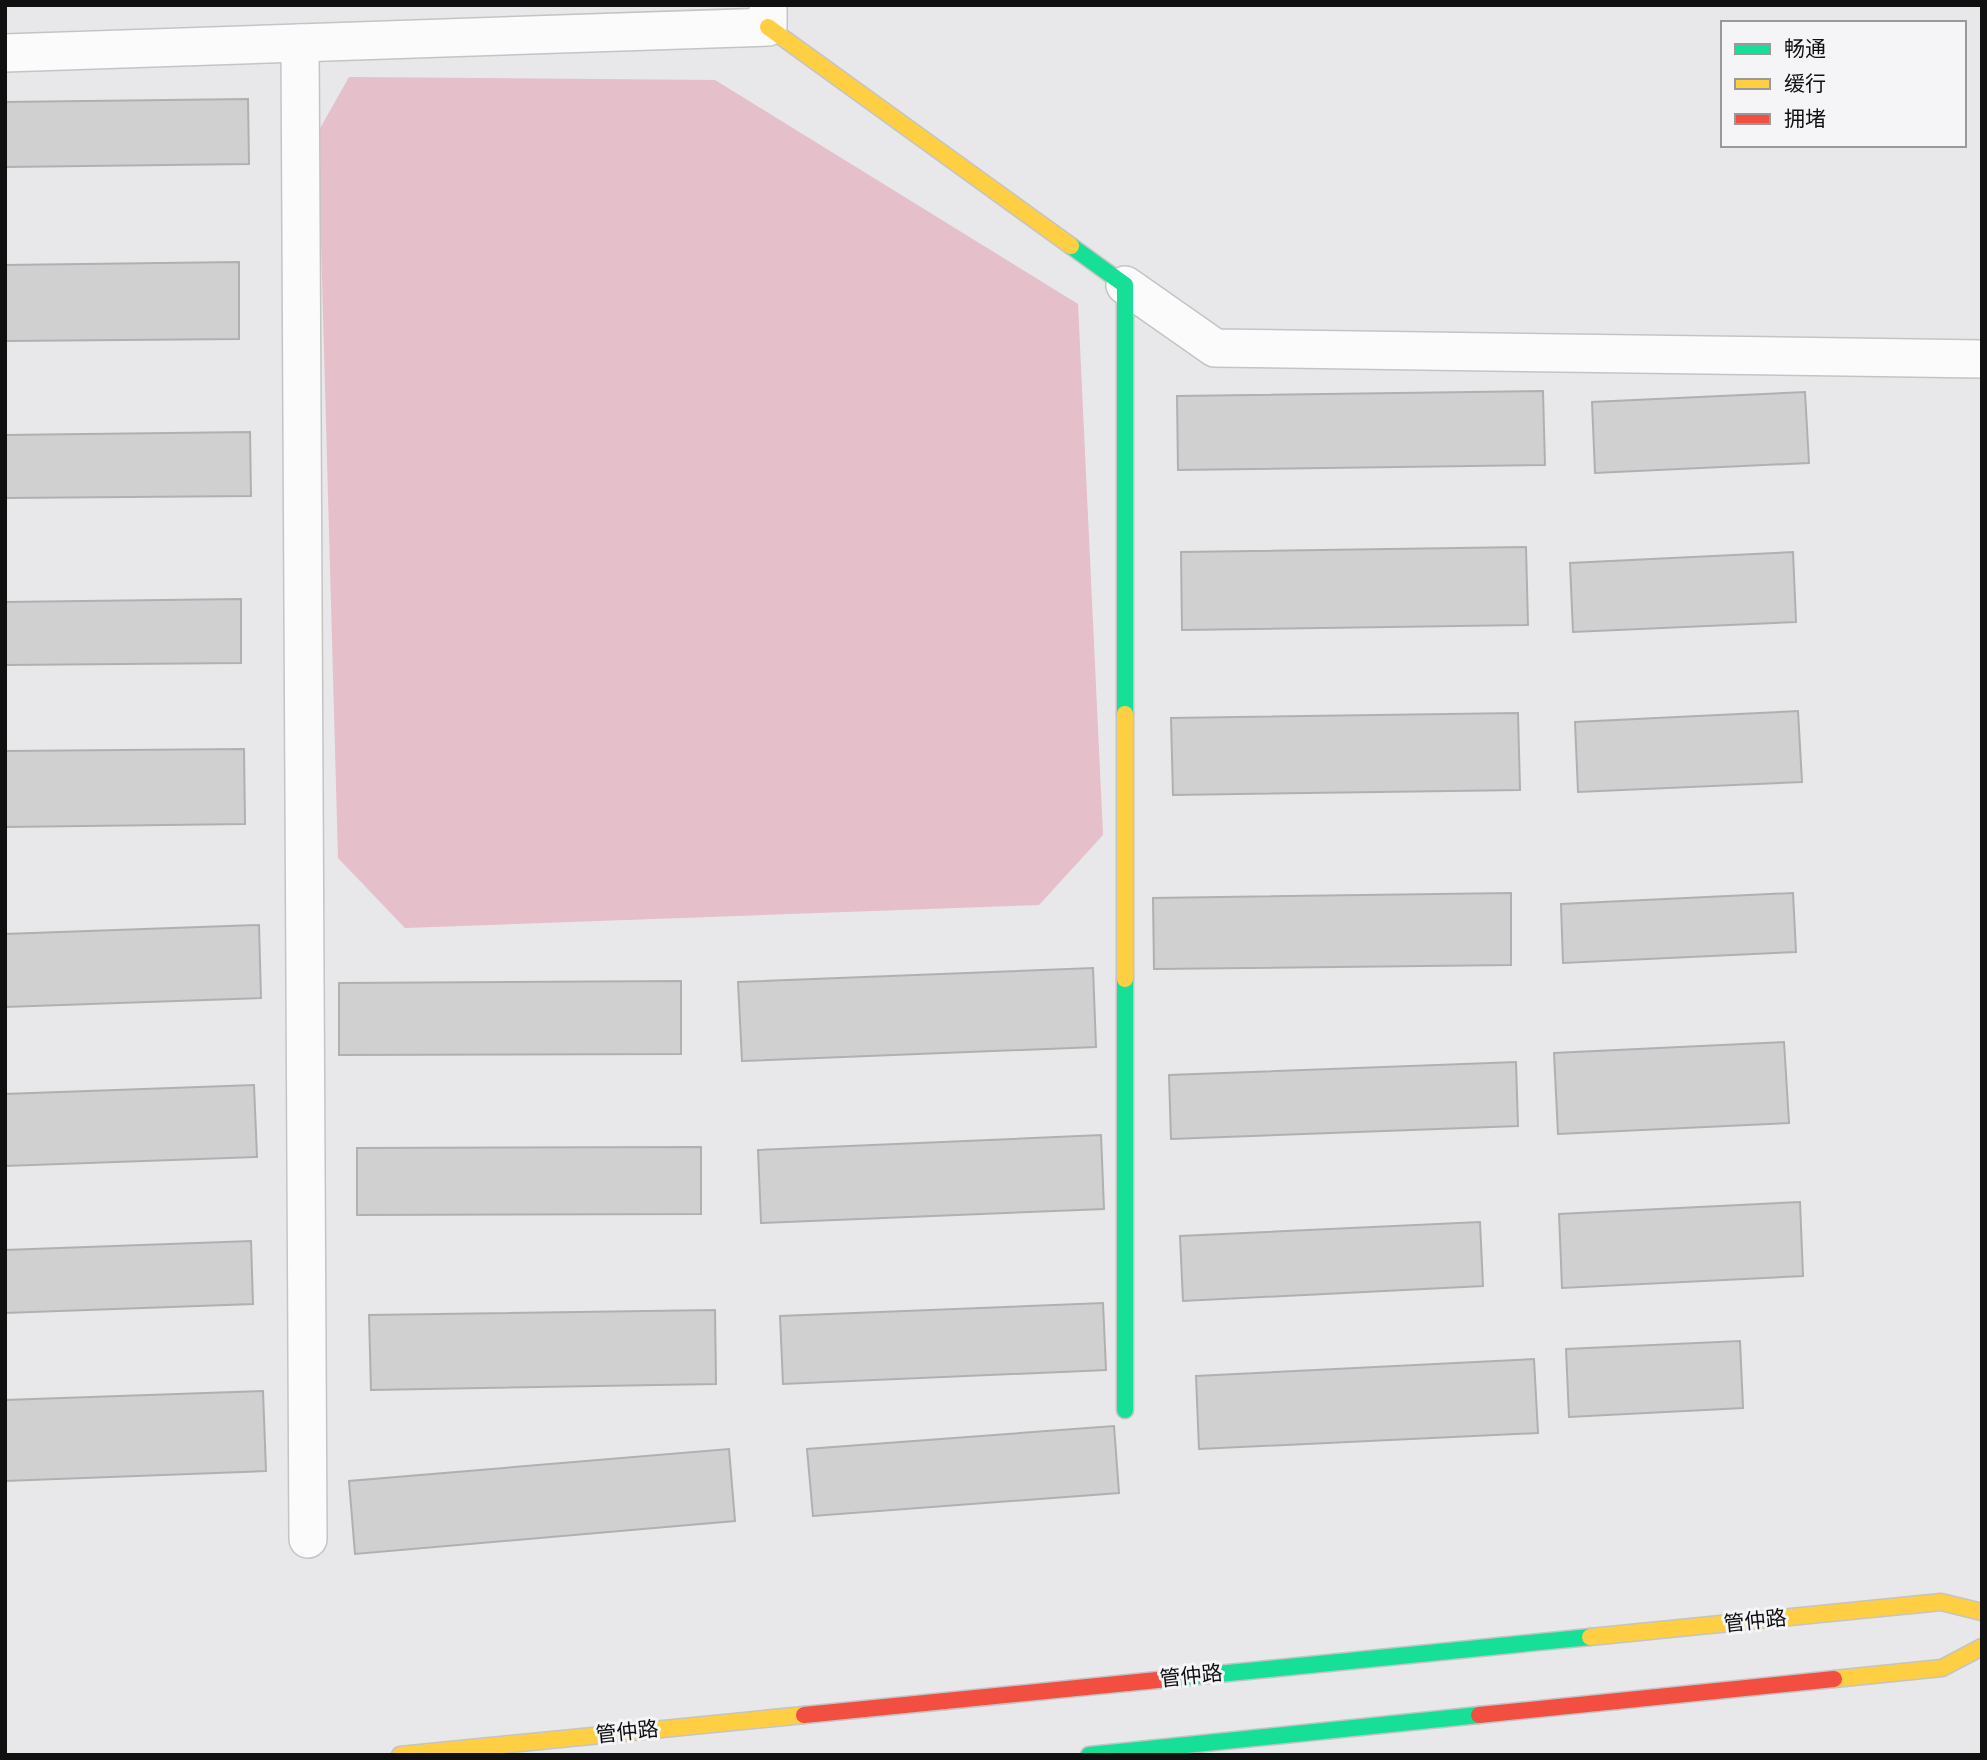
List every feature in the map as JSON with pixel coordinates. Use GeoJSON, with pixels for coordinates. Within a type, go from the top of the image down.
{"type":"FeatureCollection","features":[{"type":"Feature","properties":{"kind":"street"},"geometry":{"type":"LineString","coordinates":[[5,53],[300,43],[768,16],[1125,285],[1215,348],[1982,359]]}},
{"type":"Feature","properties":{"kind":"street"},"geometry":{"type":"LineString","coordinates":[[300,43],[308,1539]]}},
{"type":"Feature","properties":{"kind":"street"},"geometry":{"type":"LineString","coordinates":[[1125,285],[1125,1410]]}},
{"type":"Feature","properties":{"kind":"street","name":"管仲路"},"geometry":{"type":"LineString","coordinates":[[400,1755],[1941,1602],[1982,1612]]}},
{"type":"Feature","properties":{"kind":"street"},"geometry":{"type":"LineString","coordinates":[[1089,1755],[1942,1668],[1982,1647]]}},
{"type":"Feature","properties":{"kind":"shaded area"},"geometry":{"type":"Polygon","coordinates":[[[349,77],[715,80],[1078,304],[1103,835],[1039,905],[405,928],[338,858],[318,132],[349,77]]]}},
{"type":"Feature","properties":{"kind":"building"},"geometry":{"type":"Polygon","coordinates":[[[248,99],[249,164],[5,167],[5,102],[248,99]]]}},
{"type":"Feature","properties":{"kind":"building"},"geometry":{"type":"Polygon","coordinates":[[[239,262],[239,339],[5,341],[5,265],[239,262]]]}},
{"type":"Feature","properties":{"kind":"building"},"geometry":{"type":"Polygon","coordinates":[[[1543,391],[1545,465],[1178,470],[1177,396],[1543,391]]]}},
{"type":"Feature","properties":{"kind":"building"},"geometry":{"type":"Polygon","coordinates":[[[1805,392],[1809,463],[1595,473],[1592,402],[1805,392]]]}},
{"type":"Feature","properties":{"kind":"building"},"geometry":{"type":"Polygon","coordinates":[[[250,432],[251,496],[5,498],[5,435],[250,432]]]}},
{"type":"Feature","properties":{"kind":"building"},"geometry":{"type":"Polygon","coordinates":[[[1526,547],[1528,625],[1182,630],[1181,552],[1526,547]]]}},
{"type":"Feature","properties":{"kind":"building"},"geometry":{"type":"Polygon","coordinates":[[[1793,552],[1796,622],[1573,632],[1570,563],[1793,552]]]}},
{"type":"Feature","properties":{"kind":"building"},"geometry":{"type":"Polygon","coordinates":[[[241,599],[241,663],[5,665],[5,602],[241,599]]]}},
{"type":"Feature","properties":{"kind":"building"},"geometry":{"type":"Polygon","coordinates":[[[1798,711],[1802,782],[1578,792],[1575,722],[1798,711]]]}},
{"type":"Feature","properties":{"kind":"building"},"geometry":{"type":"Polygon","coordinates":[[[1518,713],[1520,790],[1173,795],[1171,718],[1518,713]]]}},
{"type":"Feature","properties":{"kind":"building"},"geometry":{"type":"Polygon","coordinates":[[[244,749],[245,824],[5,827],[5,751],[244,749]]]}},
{"type":"Feature","properties":{"kind":"building"},"geometry":{"type":"Polygon","coordinates":[[[1511,893],[1511,965],[1154,969],[1153,898],[1511,893]]]}},
{"type":"Feature","properties":{"kind":"building"},"geometry":{"type":"Polygon","coordinates":[[[1793,893],[1796,952],[1563,963],[1561,904],[1793,893]]]}},
{"type":"Feature","properties":{"kind":"building"},"geometry":{"type":"Polygon","coordinates":[[[259,925],[261,998],[5,1007],[5,934],[259,925]]]}},
{"type":"Feature","properties":{"kind":"building"},"geometry":{"type":"Polygon","coordinates":[[[1093,968],[1096,1047],[742,1061],[738,982],[1093,968]]]}},
{"type":"Feature","properties":{"kind":"building"},"geometry":{"type":"Polygon","coordinates":[[[681,981],[681,1054],[339,1055],[339,983],[681,981]]]}},
{"type":"Feature","properties":{"kind":"building"},"geometry":{"type":"Polygon","coordinates":[[[1784,1042],[1789,1123],[1558,1134],[1554,1053],[1784,1042]]]}},
{"type":"Feature","properties":{"kind":"building"},"geometry":{"type":"Polygon","coordinates":[[[1516,1062],[1518,1126],[1171,1139],[1169,1075],[1516,1062]]]}},
{"type":"Feature","properties":{"kind":"building"},"geometry":{"type":"Polygon","coordinates":[[[254,1085],[257,1157],[5,1166],[5,1094],[254,1085]]]}},
{"type":"Feature","properties":{"kind":"building"},"geometry":{"type":"Polygon","coordinates":[[[1101,1135],[1104,1209],[761,1223],[758,1150],[1101,1135]]]}},
{"type":"Feature","properties":{"kind":"building"},"geometry":{"type":"Polygon","coordinates":[[[701,1147],[701,1214],[357,1215],[357,1148],[701,1147]]]}},
{"type":"Feature","properties":{"kind":"building"},"geometry":{"type":"Polygon","coordinates":[[[1800,1202],[1803,1276],[1562,1288],[1559,1214],[1800,1202]]]}},
{"type":"Feature","properties":{"kind":"building"},"geometry":{"type":"Polygon","coordinates":[[[1480,1222],[1483,1286],[1183,1301],[1180,1236],[1480,1222]]]}},
{"type":"Feature","properties":{"kind":"building"},"geometry":{"type":"Polygon","coordinates":[[[251,1241],[253,1304],[5,1313],[5,1250],[251,1241]]]}},
{"type":"Feature","properties":{"kind":"building"},"geometry":{"type":"Polygon","coordinates":[[[1103,1303],[1106,1370],[783,1384],[780,1316],[1103,1303]]]}},
{"type":"Feature","properties":{"kind":"building"},"geometry":{"type":"Polygon","coordinates":[[[715,1310],[716,1384],[371,1390],[369,1315],[715,1310]]]}},
{"type":"Feature","properties":{"kind":"building"},"geometry":{"type":"Polygon","coordinates":[[[1740,1341],[1743,1408],[1569,1417],[1566,1349],[1740,1341]]]}},
{"type":"Feature","properties":{"kind":"building"},"geometry":{"type":"Polygon","coordinates":[[[1534,1359],[1538,1433],[1199,1449],[1196,1376],[1534,1359]]]}},
{"type":"Feature","properties":{"kind":"building"},"geometry":{"type":"Polygon","coordinates":[[[263,1391],[266,1471],[5,1481],[5,1400],[263,1391]]]}},
{"type":"Feature","properties":{"kind":"building"},"geometry":{"type":"Polygon","coordinates":[[[1114,1426],[1119,1493],[813,1516],[807,1449],[1114,1426]]]}},
{"type":"Feature","properties":{"kind":"building"},"geometry":{"type":"Polygon","coordinates":[[[729,1449],[735,1521],[355,1554],[349,1481],[729,1449]]]}},
{"type":"Feature","properties":{"kind":"traffic: fast"},"geometry":{"type":"LineString","coordinates":[[1071,246],[1125,285],[1125,714]]}},
{"type":"Feature","properties":{"kind":"traffic: fast"},"geometry":{"type":"LineString","coordinates":[[1125,979],[1125,1410]]}},
{"type":"Feature","properties":{"kind":"traffic: fast"},"geometry":{"type":"LineString","coordinates":[[1168,1679],[1590,1637]]}},
{"type":"Feature","properties":{"kind":"traffic: fast"},"geometry":{"type":"LineString","coordinates":[[1089,1755],[1479,1715]]}},
{"type":"Feature","properties":{"kind":"traffic: slow"},"geometry":{"type":"LineString","coordinates":[[768,27],[1071,246]]}},
{"type":"Feature","properties":{"kind":"traffic: slow"},"geometry":{"type":"LineString","coordinates":[[1125,714],[1125,979]]}},
{"type":"Feature","properties":{"kind":"traffic: slow"},"geometry":{"type":"LineString","coordinates":[[1590,1637],[1941,1602],[1982,1612]]}},
{"type":"Feature","properties":{"kind":"traffic: slow"},"geometry":{"type":"LineString","coordinates":[[1834,1679],[1942,1668],[1982,1647]]}},
{"type":"Feature","properties":{"kind":"traffic: slow"},"geometry":{"type":"LineString","coordinates":[[400,1755],[804,1715]]}},
{"type":"Feature","properties":{"kind":"traffic: jam"},"geometry":{"type":"LineString","coordinates":[[804,1715],[1168,1679]]}},
{"type":"Feature","properties":{"kind":"traffic: jam"},"geometry":{"type":"LineString","coordinates":[[1479,1715],[1834,1679]]}}]}
